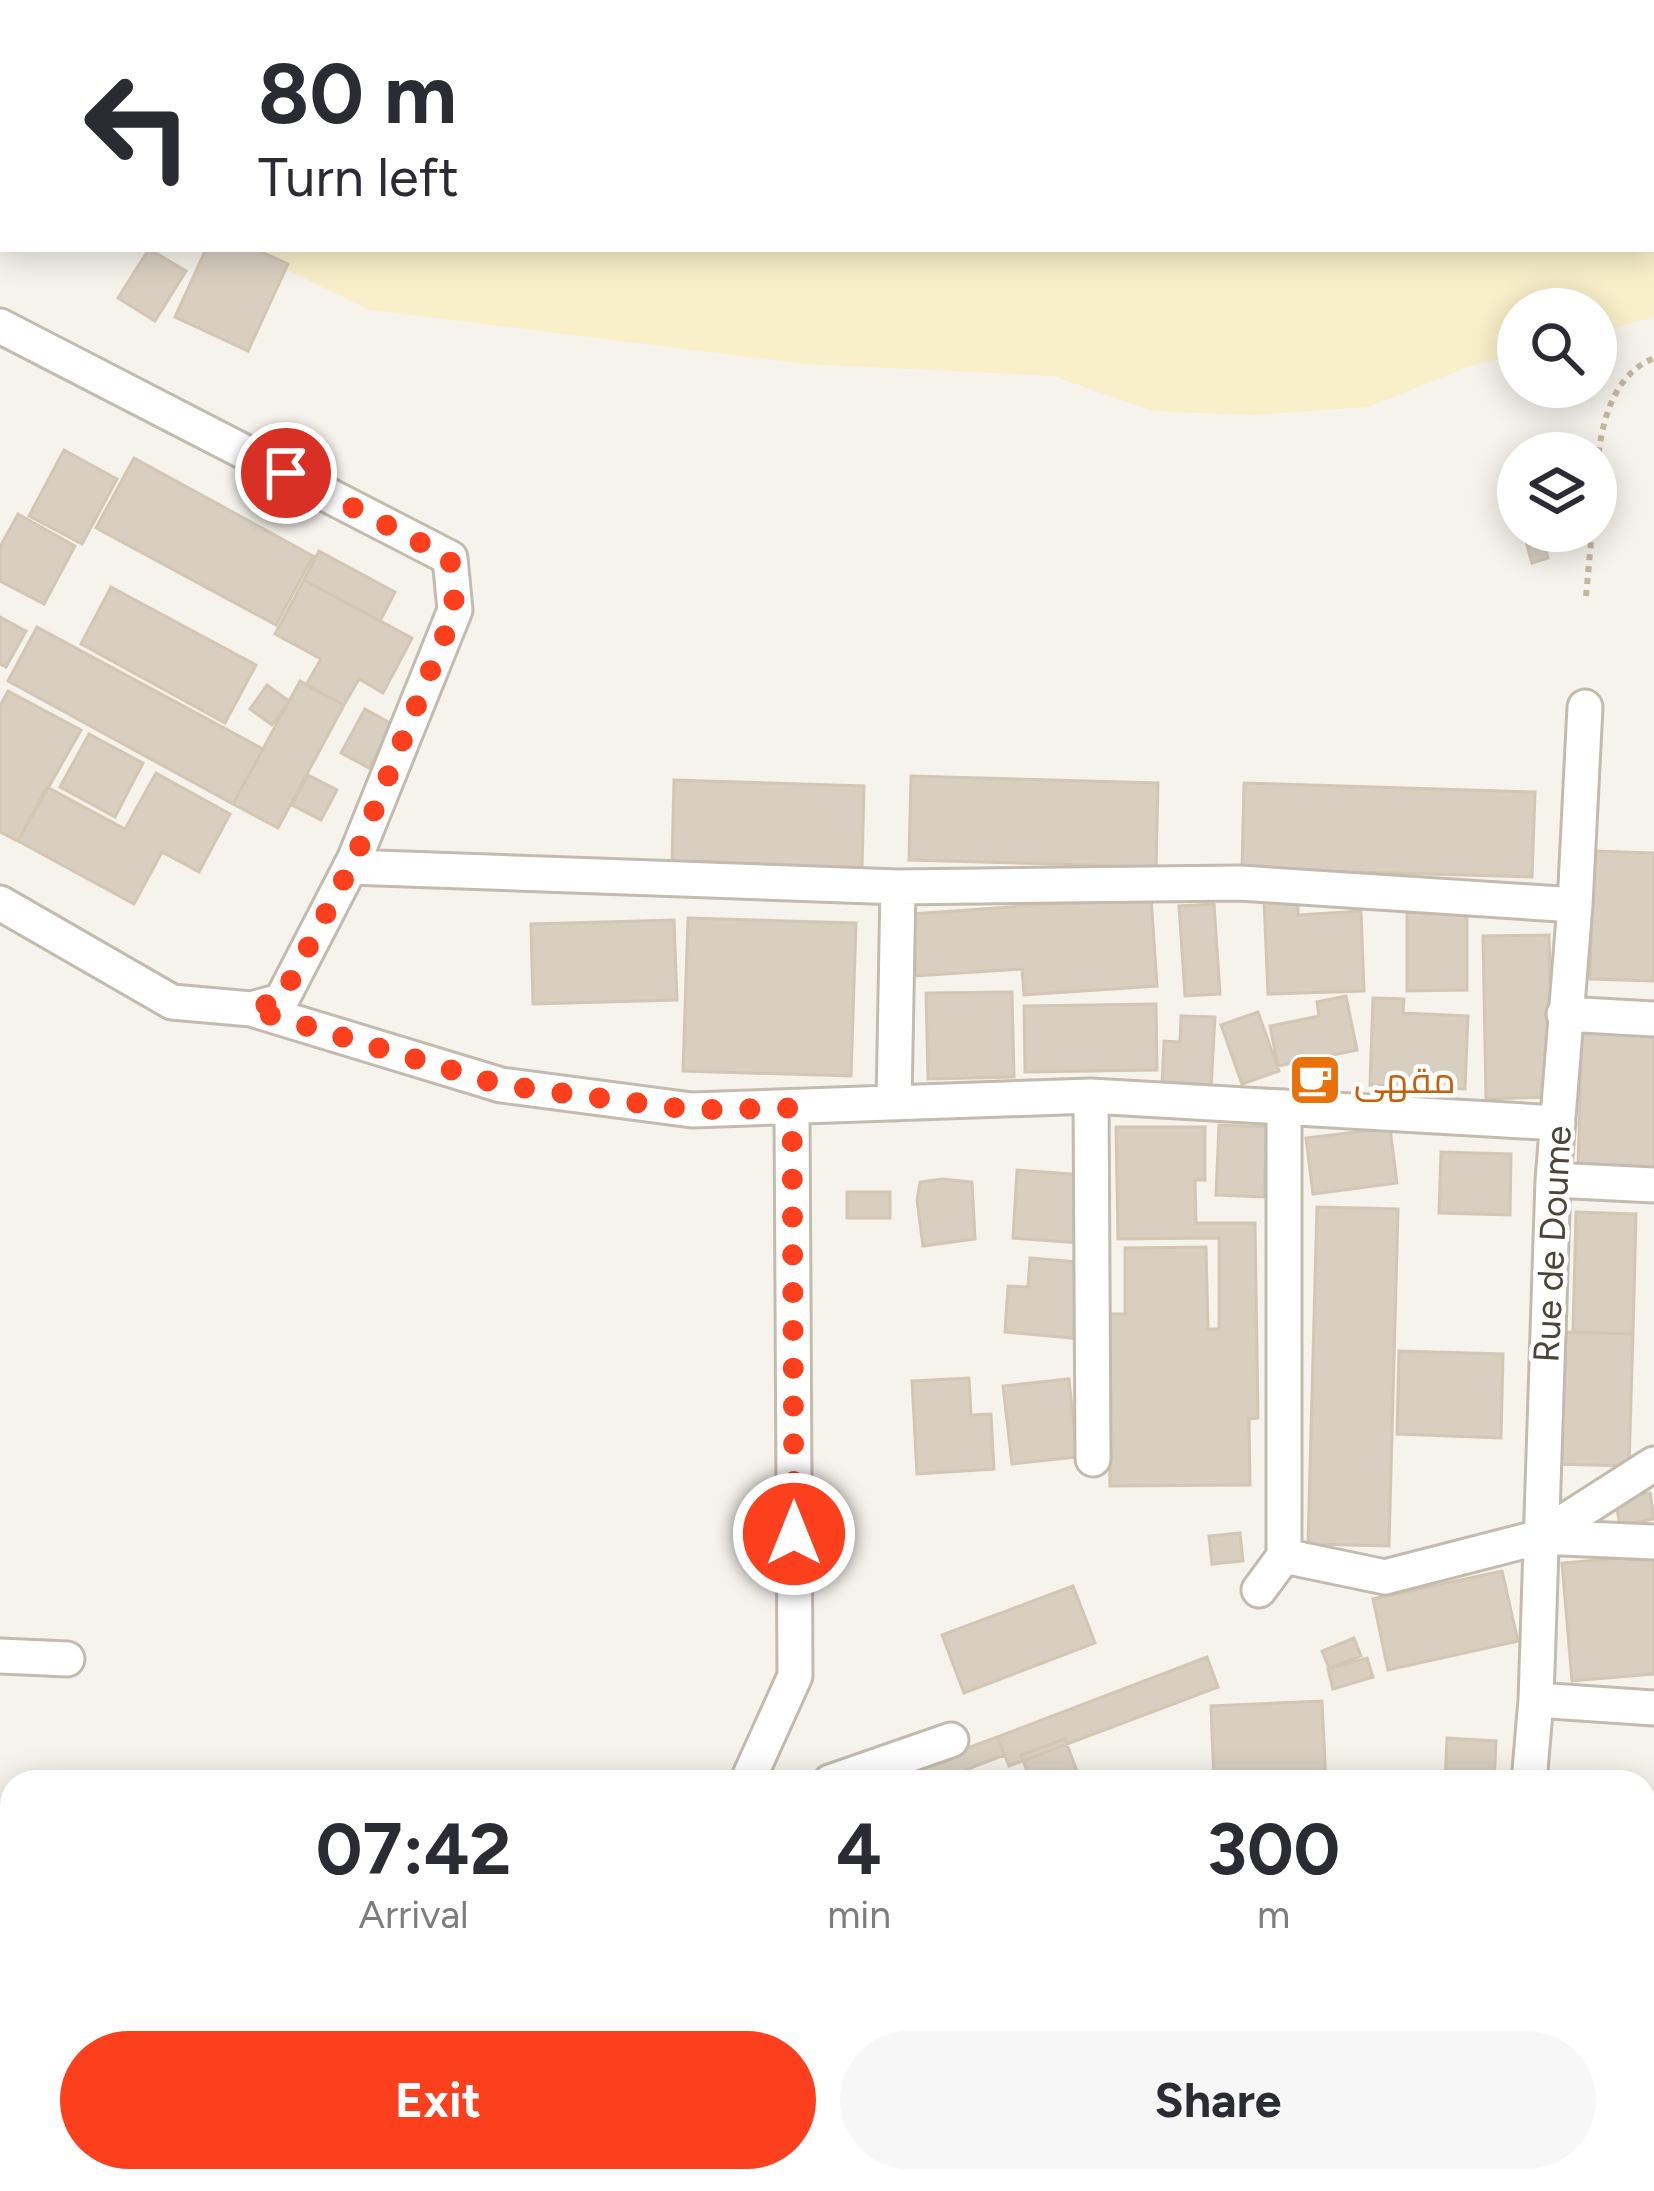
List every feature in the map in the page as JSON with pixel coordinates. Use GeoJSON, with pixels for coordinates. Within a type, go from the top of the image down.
{"type":"FeatureCollection","features":[{"type":"Feature","properties":{"kind":"street"},"geometry":{"type":"LineString","coordinates":[[0,326],[450,558],[455,610],[350,867],[280,1001],[250,1009]]}},
{"type":"Feature","properties":{"kind":"street","name":"Rue de Doume"},"geometry":{"type":"LineString","coordinates":[[1530,1770],[1552,1180],[1586,706]]}},
{"type":"Feature","properties":{"kind":"street"},"geometry":{"type":"LineString","coordinates":[[350,867],[898,887],[1240,883],[1575,904]]}},
{"type":"Feature","properties":{"kind":"street"},"geometry":{"type":"LineString","coordinates":[[894,1103],[898,887]]}},
{"type":"Feature","properties":{"kind":"street"},"geometry":{"type":"LineString","coordinates":[[0,902],[172,1002],[250,1009],[501,1085],[692,1110],[1091,1096],[1558,1123]]}},
{"type":"Feature","properties":{"kind":"street"},"geometry":{"type":"LineString","coordinates":[[1564,1015],[1654,1019]]}},
{"type":"Feature","properties":{"kind":"street"},"geometry":{"type":"LineString","coordinates":[[1091,1096],[1093,1459]]}},
{"type":"Feature","properties":{"kind":"street"},"geometry":{"type":"LineString","coordinates":[[1258,1590],[1284,1556],[1284,1107]]}},
{"type":"Feature","properties":{"kind":"street"},"geometry":{"type":"LineString","coordinates":[[752,1770],[795,1676],[792,1108]]}},
{"type":"Feature","properties":{"kind":"street"},"geometry":{"type":"LineString","coordinates":[[1552,1180],[1654,1185]]}},
{"type":"Feature","properties":{"kind":"street"},"geometry":{"type":"LineString","coordinates":[[1540,1537],[1654,1464]]}},
{"type":"Feature","properties":{"kind":"street"},"geometry":{"type":"LineString","coordinates":[[1284,1556],[1385,1577],[1540,1537],[1654,1542]]}},
{"type":"Feature","properties":{"kind":"street"},"geometry":{"type":"LineString","coordinates":[[0,1656],[67,1659]]}},
{"type":"Feature","properties":{"kind":"street"},"geometry":{"type":"LineString","coordinates":[[1536,1700],[1654,1708]]}},
{"type":"Feature","properties":{"kind":"street"},"geometry":{"type":"LineString","coordinates":[[865,1770],[951,1740]]}},
{"type":"Feature","properties":{"kind":"path"},"geometry":{"type":"LineString","coordinates":[[1603,432],[1623,378],[1654,358]]}},
{"type":"Feature","properties":{"kind":"path"},"geometry":{"type":"LineString","coordinates":[[1586,596],[1590,552]]}},
{"type":"Feature","properties":{"kind":"sand"},"geometry":{"type":"Polygon","coordinates":[[[250,252],[1654,252],[1654,317],[1617,327],[1617,288],[1497,288],[1497,359],[1368,407],[1251,415],[1153,411],[1053,376],[807,364],[370,310],[250,252]]]}},
{"type":"Feature","properties":{"kind":"building"},"geometry":{"type":"Polygon","coordinates":[[[147,252],[186,271],[155,321],[118,298],[147,252]]]}},
{"type":"Feature","properties":{"kind":"building"},"geometry":{"type":"Polygon","coordinates":[[[205,252],[262,252],[288,264],[248,351],[175,317],[205,252]]]}},
{"type":"Feature","properties":{"kind":"building"},"geometry":{"type":"Polygon","coordinates":[[[64,450],[117,479],[82,544],[29,516],[64,450]]]}},
{"type":"Feature","properties":{"kind":"building"},"geometry":{"type":"Polygon","coordinates":[[[134,458],[313,556],[276,625],[96,528],[134,458]]]}},
{"type":"Feature","properties":{"kind":"building"},"geometry":{"type":"Polygon","coordinates":[[[18,514],[75,546],[44,604],[0,581],[0,547],[18,514]]]}},
{"type":"Feature","properties":{"kind":"building"},"geometry":{"type":"Polygon","coordinates":[[[319,551],[395,592],[380,621],[304,580],[319,551]]]}},
{"type":"Feature","properties":{"kind":"building"},"geometry":{"type":"Polygon","coordinates":[[[1529,552],[1546,552],[1548,558],[1532,563],[1529,552]]]}},
{"type":"Feature","properties":{"kind":"building"},"geometry":{"type":"Polygon","coordinates":[[[304,580],[412,638],[383,693],[359,679],[344,705],[306,685],[321,659],[275,634],[304,580]]]}},
{"type":"Feature","properties":{"kind":"building"},"geometry":{"type":"Polygon","coordinates":[[[111,587],[256,665],[225,723],[81,644],[111,587]]]}},
{"type":"Feature","properties":{"kind":"building"},"geometry":{"type":"Polygon","coordinates":[[[0,617],[26,631],[6,667],[0,664],[0,617]]]}},
{"type":"Feature","properties":{"kind":"building"},"geometry":{"type":"Polygon","coordinates":[[[37,627],[263,749],[233,804],[8,681],[37,627]]]}},
{"type":"Feature","properties":{"kind":"building"},"geometry":{"type":"Polygon","coordinates":[[[300,681],[344,705],[278,828],[233,804],[300,681]]]}},
{"type":"Feature","properties":{"kind":"building"},"geometry":{"type":"Polygon","coordinates":[[[267,685],[289,701],[272,725],[250,709],[267,685]]]}},
{"type":"Feature","properties":{"kind":"building"},"geometry":{"type":"Polygon","coordinates":[[[8,691],[81,730],[18,841],[0,832],[0,706],[8,691]]]}},
{"type":"Feature","properties":{"kind":"building"},"geometry":{"type":"Polygon","coordinates":[[[365,709],[392,724],[369,768],[341,753],[365,709]]]}},
{"type":"Feature","properties":{"kind":"building"},"geometry":{"type":"Polygon","coordinates":[[[89,734],[143,763],[115,817],[60,787],[89,734]]]}},
{"type":"Feature","properties":{"kind":"building"},"geometry":{"type":"Polygon","coordinates":[[[156,773],[230,814],[199,872],[162,852],[134,904],[18,841],[47,787],[125,829],[156,773]]]}},
{"type":"Feature","properties":{"kind":"building"},"geometry":{"type":"Polygon","coordinates":[[[308,775],[337,790],[321,820],[292,805],[308,775]]]}},
{"type":"Feature","properties":{"kind":"building"},"geometry":{"type":"Polygon","coordinates":[[[911,776],[1158,783],[1156,867],[909,860],[911,776]]]}},
{"type":"Feature","properties":{"kind":"building"},"geometry":{"type":"Polygon","coordinates":[[[674,780],[864,786],[862,869],[672,863],[674,780]]]}},
{"type":"Feature","properties":{"kind":"building"},"geometry":{"type":"Polygon","coordinates":[[[1244,783],[1535,792],[1532,877],[1242,869],[1244,783]]]}},
{"type":"Feature","properties":{"kind":"building"},"geometry":{"type":"Polygon","coordinates":[[[1593,851],[1654,853],[1654,981],[1590,979],[1593,851]]]}},
{"type":"Feature","properties":{"kind":"building"},"geometry":{"type":"Polygon","coordinates":[[[1151,897],[1157,986],[1024,995],[1022,969],[916,976],[912,914],[1151,897]]]}},
{"type":"Feature","properties":{"kind":"building"},"geometry":{"type":"Polygon","coordinates":[[[1298,899],[1298,915],[1361,911],[1364,991],[1268,994],[1264,900],[1298,899]]]}},
{"type":"Feature","properties":{"kind":"building"},"geometry":{"type":"Polygon","coordinates":[[[1214,904],[1220,994],[1185,996],[1179,906],[1214,904]]]}},
{"type":"Feature","properties":{"kind":"building"},"geometry":{"type":"Polygon","coordinates":[[[1407,905],[1467,905],[1467,990],[1407,991],[1407,905]]]}},
{"type":"Feature","properties":{"kind":"building"},"geometry":{"type":"Polygon","coordinates":[[[688,918],[856,923],[851,1076],[683,1071],[688,918]]]}},
{"type":"Feature","properties":{"kind":"building"},"geometry":{"type":"Polygon","coordinates":[[[674,920],[677,1000],[533,1004],[531,924],[674,920]]]}},
{"type":"Feature","properties":{"kind":"building"},"geometry":{"type":"Polygon","coordinates":[[[1549,935],[1553,1097],[1486,1099],[1483,936],[1549,935]]]}},
{"type":"Feature","properties":{"kind":"building"},"geometry":{"type":"Polygon","coordinates":[[[1012,992],[1014,1077],[928,1079],[926,993],[1012,992]]]}},
{"type":"Feature","properties":{"kind":"building"},"geometry":{"type":"Polygon","coordinates":[[[1346,996],[1357,1050],[1278,1066],[1270,1026],[1319,1016],[1317,1002],[1346,996]]]}},
{"type":"Feature","properties":{"kind":"building"},"geometry":{"type":"Polygon","coordinates":[[[1373,998],[1404,999],[1403,1013],[1468,1016],[1465,1089],[1370,1085],[1373,998]]]}},
{"type":"Feature","properties":{"kind":"building"},"geometry":{"type":"Polygon","coordinates":[[[1156,1004],[1157,1070],[1025,1072],[1024,1006],[1156,1004]]]}},
{"type":"Feature","properties":{"kind":"building"},"geometry":{"type":"Polygon","coordinates":[[[1258,1012],[1279,1071],[1242,1084],[1221,1025],[1258,1012]]]}},
{"type":"Feature","properties":{"kind":"building"},"geometry":{"type":"Polygon","coordinates":[[[1181,1016],[1215,1017],[1211,1088],[1162,1086],[1164,1041],[1180,1042],[1181,1016]]]}},
{"type":"Feature","properties":{"kind":"building"},"geometry":{"type":"Polygon","coordinates":[[[1582,1030],[1654,1032],[1654,1171],[1578,1169],[1582,1030]]]}},
{"type":"Feature","properties":{"kind":"building"},"geometry":{"type":"Polygon","coordinates":[[[1219,1125],[1267,1127],[1264,1197],[1216,1195],[1219,1125]]]}},
{"type":"Feature","properties":{"kind":"building"},"geometry":{"type":"Polygon","coordinates":[[[1116,1127],[1205,1127],[1205,1180],[1195,1180],[1196,1223],[1255,1223],[1258,1418],[1249,1419],[1250,1485],[1110,1486],[1109,1314],[1125,1314],[1125,1248],[1206,1247],[1208,1329],[1219,1329],[1219,1238],[1118,1239],[1116,1127]]]}},
{"type":"Feature","properties":{"kind":"building"},"geometry":{"type":"Polygon","coordinates":[[[1390,1128],[1397,1183],[1313,1194],[1306,1138],[1390,1128]]]}},
{"type":"Feature","properties":{"kind":"building"},"geometry":{"type":"Polygon","coordinates":[[[1441,1152],[1511,1154],[1510,1215],[1439,1213],[1441,1152]]]}},
{"type":"Feature","properties":{"kind":"building"},"geometry":{"type":"Polygon","coordinates":[[[1017,1170],[1083,1175],[1079,1243],[1013,1238],[1017,1170]]]}},
{"type":"Feature","properties":{"kind":"building"},"geometry":{"type":"Polygon","coordinates":[[[920,1182],[972,1182],[975,1239],[923,1246],[917,1200],[920,1182]]]}},
{"type":"Feature","properties":{"kind":"building"},"geometry":{"type":"Polygon","coordinates":[[[847,1192],[890,1192],[890,1218],[847,1218],[847,1192]]]}},
{"type":"Feature","properties":{"kind":"building"},"geometry":{"type":"Polygon","coordinates":[[[1317,1207],[1398,1209],[1389,1546],[1308,1544],[1317,1207]]]}},
{"type":"Feature","properties":{"kind":"building"},"geometry":{"type":"Polygon","coordinates":[[[1576,1212],[1636,1214],[1633,1334],[1573,1332],[1576,1212]]]}},
{"type":"Feature","properties":{"kind":"building"},"geometry":{"type":"Polygon","coordinates":[[[1030,1258],[1079,1262],[1073,1338],[1005,1332],[1008,1286],[1028,1287],[1030,1258]]]}},
{"type":"Feature","properties":{"kind":"building"},"geometry":{"type":"Polygon","coordinates":[[[1556,1332],[1633,1334],[1629,1466],[1553,1464],[1556,1332]]]}},
{"type":"Feature","properties":{"kind":"building"},"geometry":{"type":"Polygon","coordinates":[[[1399,1351],[1503,1354],[1501,1438],[1397,1434],[1399,1351]]]}},
{"type":"Feature","properties":{"kind":"building"},"geometry":{"type":"Polygon","coordinates":[[[969,1378],[971,1415],[991,1414],[994,1469],[917,1474],[912,1381],[969,1378]]]}},
{"type":"Feature","properties":{"kind":"building"},"geometry":{"type":"Polygon","coordinates":[[[1069,1379],[1077,1457],[1012,1464],[1003,1386],[1069,1379]]]}},
{"type":"Feature","properties":{"kind":"building"},"geometry":{"type":"Polygon","coordinates":[[[1650,1493],[1654,1519],[1620,1525],[1615,1499],[1650,1493]]]}},
{"type":"Feature","properties":{"kind":"building"},"geometry":{"type":"Polygon","coordinates":[[[1240,1533],[1243,1561],[1212,1564],[1209,1536],[1240,1533]]]}},
{"type":"Feature","properties":{"kind":"building"},"geometry":{"type":"Polygon","coordinates":[[[1654,1557],[1654,1674],[1572,1681],[1562,1563],[1654,1557]]]}},
{"type":"Feature","properties":{"kind":"building"},"geometry":{"type":"Polygon","coordinates":[[[1502,1571],[1518,1641],[1388,1670],[1373,1599],[1502,1571]]]}},
{"type":"Feature","properties":{"kind":"building"},"geometry":{"type":"Polygon","coordinates":[[[1073,1586],[1095,1643],[964,1693],[942,1635],[1073,1586]]]}},
{"type":"Feature","properties":{"kind":"building"},"geometry":{"type":"Polygon","coordinates":[[[1354,1638],[1361,1656],[1329,1668],[1322,1651],[1354,1638]]]}},
{"type":"Feature","properties":{"kind":"building"},"geometry":{"type":"Polygon","coordinates":[[[1207,1657],[1218,1687],[1009,1766],[997,1737],[1207,1657]]]}},
{"type":"Feature","properties":{"kind":"building"},"geometry":{"type":"Polygon","coordinates":[[[1367,1658],[1373,1677],[1333,1689],[1328,1669],[1367,1658]]]}},
{"type":"Feature","properties":{"kind":"building"},"geometry":{"type":"Polygon","coordinates":[[[1322,1701],[1325,1770],[1214,1770],[1211,1706],[1322,1701]]]}},
{"type":"Feature","properties":{"kind":"building"},"geometry":{"type":"Polygon","coordinates":[[[997,1737],[1005,1755],[966,1770],[910,1770],[997,1737]]]}},
{"type":"Feature","properties":{"kind":"building"},"geometry":{"type":"Polygon","coordinates":[[[1447,1738],[1496,1741],[1495,1770],[1446,1770],[1447,1738]]]}},
{"type":"Feature","properties":{"kind":"building"},"geometry":{"type":"Polygon","coordinates":[[[1065,1739],[1077,1770],[1027,1770],[1021,1755],[1065,1739]]]}},
{"type":"Feature","properties":{"kind":"place","name":"مقهى"},"geometry":{"type":"Point","coordinates":[1315,1080]}},
{"type":"Feature","properties":{"kind":"route"},"geometry":{"type":"LineString","coordinates":[[286,473],[450,558],[455,610],[355,858],[280,1001],[250,1009],[501,1085],[692,1110],[792,1108],[794,1534]]}}]}
